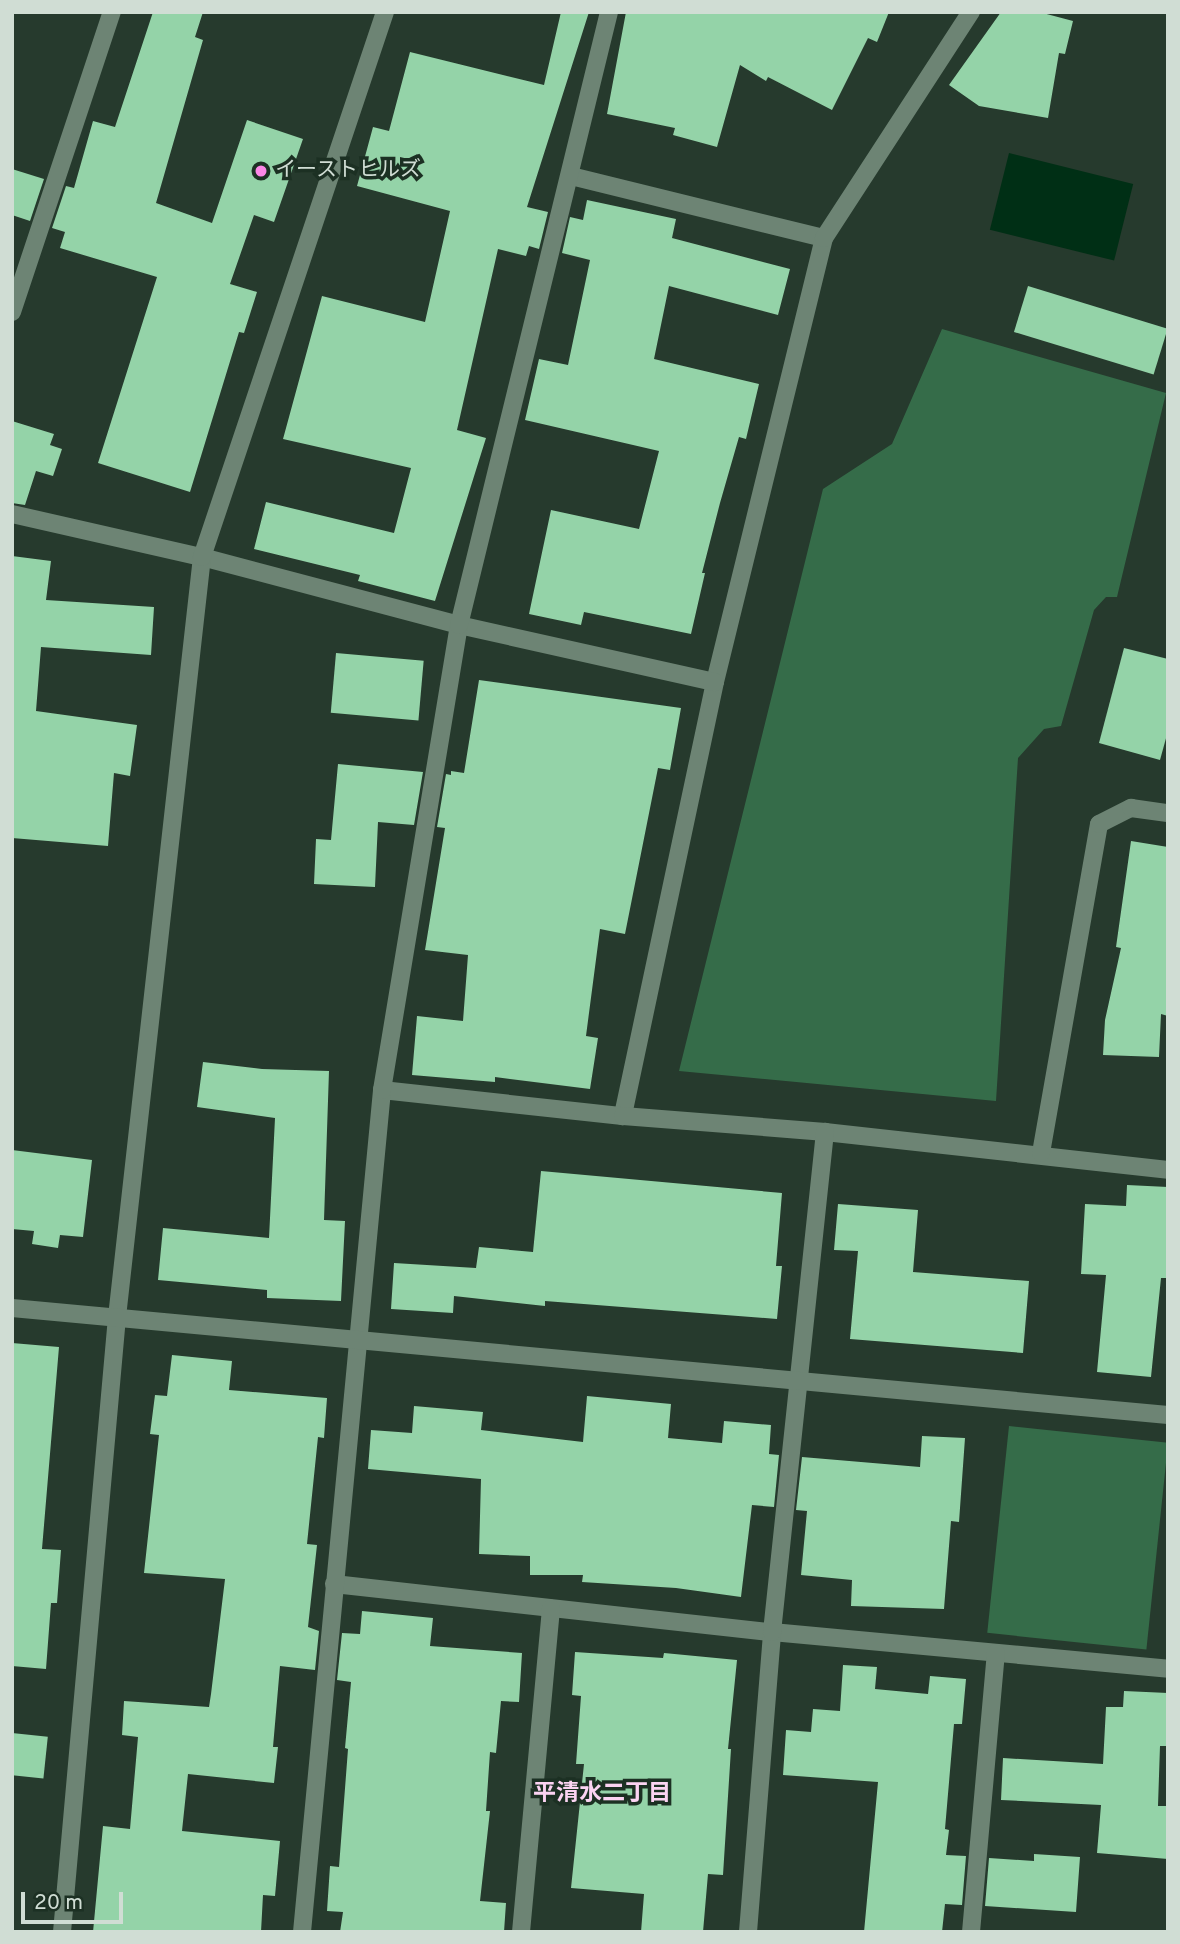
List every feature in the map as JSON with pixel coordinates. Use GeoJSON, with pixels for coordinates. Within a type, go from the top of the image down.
{"type":"FeatureCollection","features":[{"type":"Feature","properties":{"kind":"street"},"geometry":{"type":"LineString","coordinates":[[12,312],[112,12]]}},
{"type":"Feature","properties":{"kind":"street"},"geometry":{"type":"LineString","coordinates":[[62,1932],[117,1317],[202,557],[385,12]]}},
{"type":"Feature","properties":{"kind":"street"},"geometry":{"type":"LineString","coordinates":[[302,1932],[382,1090],[459,625],[610,12]]}},
{"type":"Feature","properties":{"kind":"street"},"geometry":{"type":"LineString","coordinates":[[623,1116],[715,682],[824,238],[971,12]]}},
{"type":"Feature","properties":{"kind":"street"},"geometry":{"type":"LineString","coordinates":[[571,176],[824,238]]}},
{"type":"Feature","properties":{"kind":"street"},"geometry":{"type":"LineString","coordinates":[[12,514],[202,557],[459,625],[715,682]]}},
{"type":"Feature","properties":{"kind":"street"},"geometry":{"type":"LineString","coordinates":[[1041,1153],[1099,824],[1131,808],[1168,813]]}},
{"type":"Feature","properties":{"kind":"street"},"geometry":{"type":"LineString","coordinates":[[382,1090],[623,1116],[1041,1153],[1168,1170]]}},
{"type":"Feature","properties":{"kind":"street"},"geometry":{"type":"LineString","coordinates":[[748,1932],[772,1632],[825,1132]]}},
{"type":"Feature","properties":{"kind":"street"},"geometry":{"type":"LineString","coordinates":[[12,1308],[799,1383],[1168,1415]]}},
{"type":"Feature","properties":{"kind":"street"},"geometry":{"type":"LineString","coordinates":[[334,1584],[772,1632],[1168,1669]]}},
{"type":"Feature","properties":{"kind":"street"},"geometry":{"type":"LineString","coordinates":[[521,1932],[551,1608]]}},
{"type":"Feature","properties":{"kind":"street"},"geometry":{"type":"LineString","coordinates":[[971,1932],[996,1653]]}},
{"type":"Feature","properties":{"kind":"shaded area"},"geometry":{"type":"Polygon","coordinates":[[[1009,153],[1133,184],[1114,261],[990,230],[1009,153]]]}},
{"type":"Feature","properties":{"kind":"shaded area"},"geometry":{"type":"Polygon","coordinates":[[[942,329],[1166,393],[1117,597],[1106,597],[1094,610],[1061,726],[1044,729],[1018,758],[996,1101],[679,1071],[823,489],[892,444],[942,329]]]}},
{"type":"Feature","properties":{"kind":"shaded area"},"geometry":{"type":"Polygon","coordinates":[[[1009,1426],[1168,1443],[1146,1650],[987,1633],[1009,1426]]]}},
{"type":"Feature","properties":{"kind":"building"},"geometry":{"type":"Polygon","coordinates":[[[153,12],[203,12],[195,37],[203,40],[156,203],[212,223],[247,120],[303,139],[274,222],[254,215],[230,284],[257,292],[244,333],[239,332],[190,492],[98,463],[157,277],[60,248],[65,232],[52,228],[66,186],[74,188],[93,121],[115,127],[153,12]]]}},
{"type":"Feature","properties":{"kind":"building"},"geometry":{"type":"Polygon","coordinates":[[[561,12],[589,12],[527,207],[548,212],[539,249],[529,246],[526,256],[498,249],[457,430],[486,438],[435,601],[358,581],[360,575],[254,549],[266,502],[394,533],[411,468],[283,439],[322,296],[425,322],[450,211],[357,186],[373,127],[389,131],[410,52],[544,85],[561,12]]]}},
{"type":"Feature","properties":{"kind":"building"},"geometry":{"type":"Polygon","coordinates":[[[626,12],[889,12],[877,42],[868,38],[832,110],[768,77],[766,81],[740,65],[717,147],[673,135],[675,128],[607,114],[626,12]]]}},
{"type":"Feature","properties":{"kind":"building"},"geometry":{"type":"Polygon","coordinates":[[[1001,12],[1039,12],[1073,21],[1065,54],[1059,53],[1048,118],[979,106],[949,85],[1001,12]]]}},
{"type":"Feature","properties":{"kind":"building"},"geometry":{"type":"Polygon","coordinates":[[[12,169],[44,179],[30,221],[12,215],[12,169]]]}},
{"type":"Feature","properties":{"kind":"building"},"geometry":{"type":"Polygon","coordinates":[[[587,200],[676,219],[672,238],[790,269],[778,315],[669,286],[654,359],[759,384],[746,439],[739,437],[720,503],[702,573],[705,573],[691,634],[584,612],[581,625],[529,614],[551,510],[639,529],[659,451],[525,420],[539,359],[568,365],[590,260],[562,253],[570,217],[583,220],[587,200]]]}},
{"type":"Feature","properties":{"kind":"building"},"geometry":{"type":"Polygon","coordinates":[[[1028,286],[1168,329],[1154,375],[1014,332],[1028,286]]]}},
{"type":"Feature","properties":{"kind":"building"},"geometry":{"type":"Polygon","coordinates":[[[12,421],[54,434],[50,445],[62,449],[53,476],[36,471],[25,505],[12,503],[12,421]]]}},
{"type":"Feature","properties":{"kind":"building"},"geometry":{"type":"Polygon","coordinates":[[[12,556],[51,561],[46,600],[154,607],[151,655],[41,647],[36,711],[137,725],[130,776],[114,773],[108,846],[12,838],[12,556]]]}},
{"type":"Feature","properties":{"kind":"building"},"geometry":{"type":"Polygon","coordinates":[[[1124,648],[1168,659],[1168,731],[1160,760],[1099,743],[1124,648]]]}},
{"type":"Feature","properties":{"kind":"building"},"geometry":{"type":"Polygon","coordinates":[[[336,653],[424,661],[418,720],[331,713],[336,653]]]}},
{"type":"Feature","properties":{"kind":"building"},"geometry":{"type":"Polygon","coordinates":[[[479,680],[681,708],[670,770],[658,768],[625,934],[600,929],[586,1036],[598,1038],[590,1089],[495,1077],[495,1082],[412,1075],[417,1016],[463,1021],[468,955],[425,950],[445,828],[437,827],[446,774],[451,775],[451,771],[464,773],[479,680]]]}},
{"type":"Feature","properties":{"kind":"building"},"geometry":{"type":"Polygon","coordinates":[[[338,764],[423,772],[414,825],[378,822],[375,887],[314,884],[316,839],[331,840],[338,764]]]}},
{"type":"Feature","properties":{"kind":"building"},"geometry":{"type":"Polygon","coordinates":[[[1131,841],[1168,847],[1168,1016],[1161,1014],[1159,1057],[1103,1055],[1105,1020],[1121,948],[1116,947],[1131,841]]]}},
{"type":"Feature","properties":{"kind":"building"},"geometry":{"type":"Polygon","coordinates":[[[203,1062],[262,1069],[329,1071],[324,1220],[345,1221],[341,1301],[267,1298],[267,1290],[158,1280],[163,1228],[269,1238],[275,1118],[197,1107],[203,1062]]]}},
{"type":"Feature","properties":{"kind":"building"},"geometry":{"type":"Polygon","coordinates":[[[12,1150],[92,1160],[83,1237],[60,1235],[58,1248],[32,1244],[34,1231],[12,1229],[12,1150]]]}},
{"type":"Feature","properties":{"kind":"building"},"geometry":{"type":"Polygon","coordinates":[[[541,1171],[782,1193],[776,1266],[782,1266],[777,1319],[545,1301],[545,1306],[454,1296],[453,1313],[391,1309],[394,1263],[476,1268],[479,1247],[533,1252],[541,1171]]]}},
{"type":"Feature","properties":{"kind":"building"},"geometry":{"type":"Polygon","coordinates":[[[1127,1185],[1168,1187],[1168,1278],[1161,1278],[1151,1377],[1097,1372],[1106,1275],[1081,1274],[1085,1204],[1126,1206],[1127,1185]]]}},
{"type":"Feature","properties":{"kind":"building"},"geometry":{"type":"Polygon","coordinates":[[[838,1204],[918,1210],[913,1272],[1029,1281],[1023,1353],[850,1339],[858,1251],[834,1250],[838,1204]]]}},
{"type":"Feature","properties":{"kind":"building"},"geometry":{"type":"Polygon","coordinates":[[[12,1343],[59,1347],[42,1549],[61,1550],[57,1603],[51,1603],[46,1669],[12,1666],[12,1343]]]}},
{"type":"Feature","properties":{"kind":"building"},"geometry":{"type":"Polygon","coordinates":[[[172,1355],[232,1361],[229,1390],[327,1398],[324,1438],[318,1437],[307,1544],[317,1545],[308,1627],[319,1631],[315,1670],[280,1666],[273,1747],[278,1747],[274,1783],[188,1774],[182,1831],[280,1841],[275,1896],[263,1895],[261,1932],[93,1932],[103,1826],[130,1829],[138,1737],[122,1735],[124,1701],[209,1707],[211,1694],[225,1579],[144,1573],[159,1435],[150,1434],[155,1395],[167,1396],[172,1355]]]}},
{"type":"Feature","properties":{"kind":"building"},"geometry":{"type":"Polygon","coordinates":[[[587,1396],[671,1404],[668,1438],[722,1443],[724,1421],[771,1425],[769,1454],[779,1455],[774,1507],[752,1505],[741,1597],[676,1588],[582,1582],[583,1575],[530,1575],[530,1556],[479,1554],[481,1479],[368,1469],[371,1430],[412,1433],[414,1406],[483,1412],[481,1430],[583,1442],[587,1396]]]}},
{"type":"Feature","properties":{"kind":"building"},"geometry":{"type":"Polygon","coordinates":[[[922,1436],[965,1438],[959,1522],[951,1521],[944,1609],[851,1606],[852,1580],[801,1575],[807,1511],[796,1510],[802,1457],[920,1467],[922,1436]]]}},
{"type":"Feature","properties":{"kind":"building"},"geometry":{"type":"Polygon","coordinates":[[[362,1611],[433,1618],[430,1646],[522,1653],[519,1702],[501,1701],[496,1753],[490,1752],[486,1811],[490,1811],[480,1901],[506,1903],[504,1932],[340,1932],[343,1912],[327,1911],[330,1866],[339,1867],[348,1749],[345,1748],[351,1682],[337,1680],[342,1633],[360,1634],[362,1611]]]}},
{"type":"Feature","properties":{"kind":"building"},"geometry":{"type":"Polygon","coordinates":[[[575,1652],[663,1658],[664,1653],[737,1660],[728,1749],[731,1749],[723,1875],[708,1874],[703,1932],[641,1932],[644,1894],[571,1888],[584,1764],[576,1764],[581,1696],[572,1695],[575,1652]]]}},
{"type":"Feature","properties":{"kind":"building"},"geometry":{"type":"Polygon","coordinates":[[[843,1665],[877,1667],[875,1689],[928,1694],[930,1676],[966,1679],[962,1724],[954,1724],[945,1829],[949,1830],[946,1855],[966,1856],[962,1905],[945,1904],[942,1932],[864,1932],[878,1782],[783,1775],[786,1730],[811,1732],[813,1709],[840,1711],[843,1665]]]}},
{"type":"Feature","properties":{"kind":"building"},"geometry":{"type":"Polygon","coordinates":[[[1124,1691],[1168,1693],[1168,1746],[1160,1746],[1158,1806],[1168,1806],[1168,1859],[1097,1853],[1101,1805],[1001,1800],[1003,1758],[1103,1764],[1106,1707],[1123,1707],[1124,1691]]]}},
{"type":"Feature","properties":{"kind":"building"},"geometry":{"type":"Polygon","coordinates":[[[12,1733],[48,1737],[43,1779],[12,1775],[12,1733]]]}},
{"type":"Feature","properties":{"kind":"building"},"geometry":{"type":"Polygon","coordinates":[[[1034,1854],[1080,1857],[1076,1912],[985,1906],[989,1858],[1034,1861],[1034,1854]]]}},
{"type":"Feature","properties":{"kind":"place","name":"イーストヒルズ"},"geometry":{"type":"Point","coordinates":[261,171]}},
{"type":"Feature","properties":{"kind":"district","name":"平清水二丁目"},"geometry":{"type":"Point","coordinates":[602,1795]}}]}
